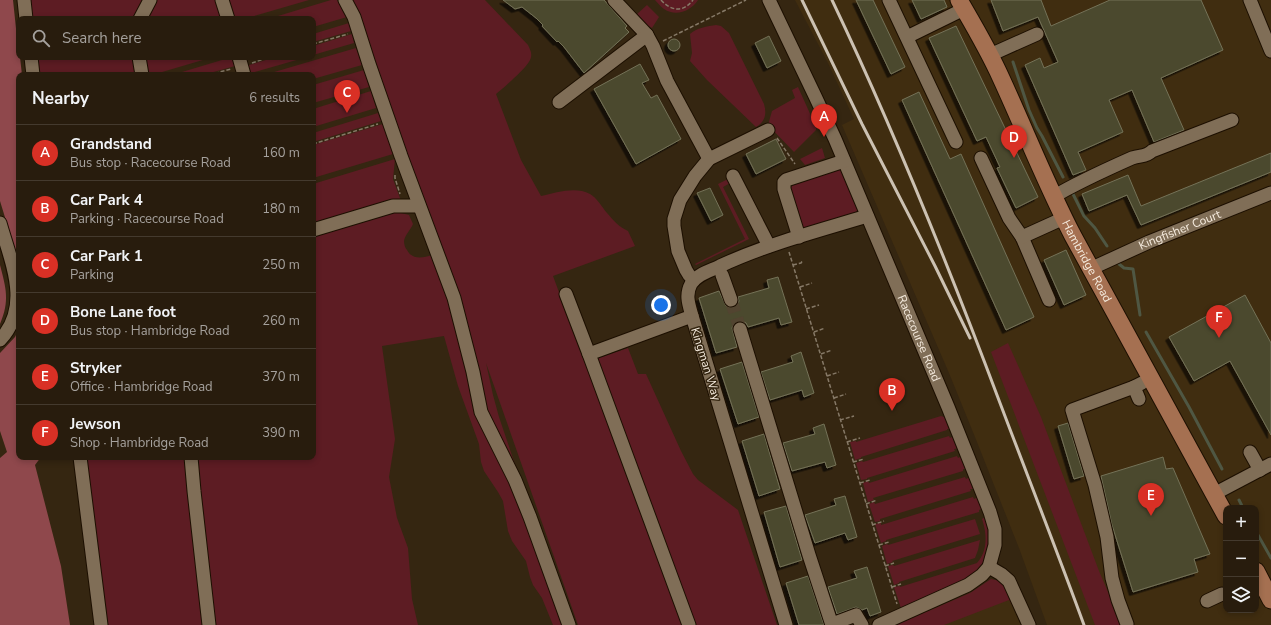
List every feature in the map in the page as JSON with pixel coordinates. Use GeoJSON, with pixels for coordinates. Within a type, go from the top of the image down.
{"type":"FeatureCollection","features":[{"type":"Feature","properties":{"kind":"main road","name":"Hambridge Road"},"geometry":{"type":"LineString","coordinates":[[962,5],[990,55],[1053,197],[1090,269],[1223,510]]}},
{"type":"Feature","properties":{"kind":"main road"},"geometry":{"type":"LineString","coordinates":[[1259,582],[1271,600]]}},
{"type":"Feature","properties":{"kind":"street"},"geometry":{"type":"LineString","coordinates":[[24,0],[26,16]]}},
{"type":"Feature","properties":{"kind":"street"},"geometry":{"type":"LineString","coordinates":[[142,16],[150,0]]}},
{"type":"Feature","properties":{"kind":"street"},"geometry":{"type":"LineString","coordinates":[[222,0],[227,16]]}},
{"type":"Feature","properties":{"kind":"street"},"geometry":{"type":"LineString","coordinates":[[345,0],[354,17],[419,206],[454,298],[473,372],[481,412],[515,480],[569,625]]}},
{"type":"Feature","properties":{"kind":"street"},"geometry":{"type":"LineString","coordinates":[[614,0],[650,40],[667,81],[709,159]]}},
{"type":"Feature","properties":{"kind":"street","name":"Racecourse Road"},"geometry":{"type":"LineString","coordinates":[[769,0],[844,161],[948,407],[990,512],[996,536],[996,545],[989,567],[975,581],[879,625]]}},
{"type":"Feature","properties":{"kind":"street"},"geometry":{"type":"LineString","coordinates":[[889,0],[956,142]]}},
{"type":"Feature","properties":{"kind":"street"},"geometry":{"type":"LineString","coordinates":[[1250,0],[1271,51]]}},
{"type":"Feature","properties":{"kind":"street"},"geometry":{"type":"LineString","coordinates":[[907,37],[962,5]]}},
{"type":"Feature","properties":{"kind":"street"},"geometry":{"type":"LineString","coordinates":[[990,55],[1037,34]]}},
{"type":"Feature","properties":{"kind":"street"},"geometry":{"type":"LineString","coordinates":[[559,102],[650,40]]}},
{"type":"Feature","properties":{"kind":"street"},"geometry":{"type":"LineString","coordinates":[[31,60],[33,72]]}},
{"type":"Feature","properties":{"kind":"street"},"geometry":{"type":"LineString","coordinates":[[140,60],[142,72]]}},
{"type":"Feature","properties":{"kind":"street"},"geometry":{"type":"LineString","coordinates":[[240,60],[243,72]]}},
{"type":"Feature","properties":{"kind":"street"},"geometry":{"type":"LineString","coordinates":[[1053,197],[1082,181],[1136,157],[1148,155],[1152,151],[1232,120]]}},
{"type":"Feature","properties":{"kind":"street"},"geometry":{"type":"LineString","coordinates":[[768,130],[709,159],[695,176],[680,200],[674,219],[678,252],[686,270],[694,280],[702,274],[719,271],[753,252],[769,246],[867,216]]}},
{"type":"Feature","properties":{"kind":"street"},"geometry":{"type":"LineString","coordinates":[[981,158],[1009,218],[1022,237],[1049,300]]}},
{"type":"Feature","properties":{"kind":"street"},"geometry":{"type":"LineString","coordinates":[[799,237],[783,185],[786,180],[844,161]]}},
{"type":"Feature","properties":{"kind":"street"},"geometry":{"type":"LineString","coordinates":[[733,176],[769,246]]}},
{"type":"Feature","properties":{"kind":"street","name":"Kingfisher Court"},"geometry":{"type":"LineString","coordinates":[[1090,269],[1149,242],[1271,193]]}},
{"type":"Feature","properties":{"kind":"street"},"geometry":{"type":"LineString","coordinates":[[316,229],[393,206],[419,206]]}},
{"type":"Feature","properties":{"kind":"street"},"geometry":{"type":"LineString","coordinates":[[1022,237],[1064,218]]}},
{"type":"Feature","properties":{"kind":"street"},"geometry":{"type":"LineString","coordinates":[[0,223],[16,280]]}},
{"type":"Feature","properties":{"kind":"street"},"geometry":{"type":"LineString","coordinates":[[719,271],[731,300]]}},
{"type":"Feature","properties":{"kind":"street","name":"Kingman Way"},"geometry":{"type":"LineString","coordinates":[[694,280],[689,288],[687,300],[786,625]]}},
{"type":"Feature","properties":{"kind":"street"},"geometry":{"type":"LineString","coordinates":[[566,294],[689,625]]}},
{"type":"Feature","properties":{"kind":"street"},"geometry":{"type":"LineString","coordinates":[[0,340],[16,314]]}},
{"type":"Feature","properties":{"kind":"street"},"geometry":{"type":"LineString","coordinates":[[589,354],[692,316]]}},
{"type":"Feature","properties":{"kind":"street"},"geometry":{"type":"LineString","coordinates":[[740,329],[832,625],[856,615],[862,625]]}},
{"type":"Feature","properties":{"kind":"street"},"geometry":{"type":"LineString","coordinates":[[1127,624],[1112,578],[1107,537],[1095,486],[1072,410],[1151,378]]}},
{"type":"Feature","properties":{"kind":"street"},"geometry":{"type":"LineString","coordinates":[[1134,386],[1139,400]]}},
{"type":"Feature","properties":{"kind":"street"},"geometry":{"type":"LineString","coordinates":[[1214,494],[1267,470],[1250,452]]}},
{"type":"Feature","properties":{"kind":"street"},"geometry":{"type":"LineString","coordinates":[[80,460],[101,625]]}},
{"type":"Feature","properties":{"kind":"street"},"geometry":{"type":"LineString","coordinates":[[191,460],[209,625]]}},
{"type":"Feature","properties":{"kind":"street"},"geometry":{"type":"LineString","coordinates":[[989,567],[1006,577],[1009,581],[1029,625]]}},
{"type":"Feature","properties":{"kind":"street"},"geometry":{"type":"LineString","coordinates":[[1207,601],[1222,594]]}},
{"type":"Feature","properties":{"kind":"path"},"geometry":{"type":"LineString","coordinates":[[661,0],[670,8],[676,9],[687,6],[693,0]]}},
{"type":"Feature","properties":{"kind":"path"},"geometry":{"type":"LineString","coordinates":[[650,40],[746,0]]}},
{"type":"Feature","properties":{"kind":"path"},"geometry":{"type":"LineString","coordinates":[[316,143],[384,122]]}},
{"type":"Feature","properties":{"kind":"path"},"geometry":{"type":"LineString","coordinates":[[768,130],[778,138],[795,164],[800,175]]}},
{"type":"Feature","properties":{"kind":"path"},"geometry":{"type":"LineString","coordinates":[[786,241],[900,616]]}},
{"type":"Feature","properties":{"kind":"path"},"geometry":{"type":"LineString","coordinates":[[793,265],[801,263],[804,260]]}},
{"type":"Feature","properties":{"kind":"path"},"geometry":{"type":"LineString","coordinates":[[800,287],[812,283]]}},
{"type":"Feature","properties":{"kind":"path"},"geometry":{"type":"LineString","coordinates":[[806,309],[819,305]]}},
{"type":"Feature","properties":{"kind":"path"},"geometry":{"type":"LineString","coordinates":[[814,332],[825,328]]}},
{"type":"Feature","properties":{"kind":"path"},"geometry":{"type":"LineString","coordinates":[[820,354],[832,350]]}},
{"type":"Feature","properties":{"kind":"path"},"geometry":{"type":"LineString","coordinates":[[827,376],[839,372]]}},
{"type":"Feature","properties":{"kind":"path"},"geometry":{"type":"LineString","coordinates":[[834,398],[846,394]]}},
{"type":"Feature","properties":{"kind":"path"},"geometry":{"type":"LineString","coordinates":[[840,420],[854,416]]}},
{"type":"Feature","properties":{"kind":"path"},"geometry":{"type":"LineString","coordinates":[[847,442],[860,438]]}},
{"type":"Feature","properties":{"kind":"path"},"geometry":{"type":"LineString","coordinates":[[853,462],[864,459]]}},
{"type":"Feature","properties":{"kind":"path"},"geometry":{"type":"LineString","coordinates":[[860,483],[870,480]]}},
{"type":"Feature","properties":{"kind":"path"},"geometry":{"type":"LineString","coordinates":[[866,504],[877,500]]}},
{"type":"Feature","properties":{"kind":"path"},"geometry":{"type":"LineString","coordinates":[[872,524],[884,521]]}},
{"type":"Feature","properties":{"kind":"path"},"geometry":{"type":"LineString","coordinates":[[878,545],[890,542]]}},
{"type":"Feature","properties":{"kind":"path"},"geometry":{"type":"LineString","coordinates":[[885,566],[894,563]]}},
{"type":"Feature","properties":{"kind":"path"},"geometry":{"type":"LineString","coordinates":[[891,587],[901,584]]}},
{"type":"Feature","properties":{"kind":"shaded area"},"geometry":{"type":"Polygon","coordinates":[[[0,0],[13,0],[16,28],[16,60],[20,60],[22,72],[16,72],[16,253],[0,201],[0,0]]]}},
{"type":"Feature","properties":{"kind":"shaded area"},"geometry":{"type":"Polygon","coordinates":[[[28,0],[147,0],[139,16],[31,16],[28,0]]]}},
{"type":"Feature","properties":{"kind":"shaded area"},"geometry":{"type":"Polygon","coordinates":[[[154,0],[218,0],[223,16],[145,16],[154,0]]]}},
{"type":"Feature","properties":{"kind":"shaded area"},"geometry":{"type":"Polygon","coordinates":[[[226,0],[309,0],[254,16],[231,16],[226,0]]]}},
{"type":"Feature","properties":{"kind":"shaded area"},"geometry":{"type":"Polygon","coordinates":[[[331,0],[337,0],[347,17],[316,26],[316,16],[278,16],[331,0]]]}},
{"type":"Feature","properties":{"kind":"shaded area"},"geometry":{"type":"Polygon","coordinates":[[[348,0],[485,0],[528,45],[531,51],[530,61],[526,66],[496,94],[521,160],[541,196],[572,190],[590,194],[614,221],[628,231],[635,246],[553,276],[682,625],[578,625],[486,363],[499,417],[525,494],[487,414],[348,0]]]}},
{"type":"Feature","properties":{"kind":"shaded area"},"geometry":{"type":"Polygon","coordinates":[[[655,0],[698,0],[687,10],[673,13],[664,9],[655,0]]]}},
{"type":"Feature","properties":{"kind":"shaded area"},"geometry":{"type":"Polygon","coordinates":[[[795,0],[1271,0],[1271,625],[1047,625],[1019,548],[949,373],[842,125],[854,119],[828,63],[795,0]]]}},
{"type":"Feature","properties":{"kind":"shaded area"},"geometry":{"type":"Polygon","coordinates":[[[647,5],[659,17],[652,28],[645,24],[636,15],[647,5]]]}},
{"type":"Feature","properties":{"kind":"shaded area"},"geometry":{"type":"Polygon","coordinates":[[[349,23],[351,31],[316,41],[316,33],[349,23]]]}},
{"type":"Feature","properties":{"kind":"shaded area"},"geometry":{"type":"Polygon","coordinates":[[[716,25],[721,26],[729,33],[764,104],[765,111],[763,120],[756,127],[707,80],[690,61],[692,53],[690,34],[699,29],[716,25]]]}},
{"type":"Feature","properties":{"kind":"shaded area"},"geometry":{"type":"Polygon","coordinates":[[[352,34],[354,43],[316,54],[316,45],[352,34]]]}},
{"type":"Feature","properties":{"kind":"shaded area"},"geometry":{"type":"Polygon","coordinates":[[[356,48],[362,65],[316,78],[316,72],[274,72],[356,48]]]}},
{"type":"Feature","properties":{"kind":"shaded area"},"geometry":{"type":"Polygon","coordinates":[[[36,60],[138,60],[140,72],[38,72],[36,60]]]}},
{"type":"Feature","properties":{"kind":"shaded area"},"geometry":{"type":"Polygon","coordinates":[[[144,60],[203,60],[162,72],[146,72],[144,60]]]}},
{"type":"Feature","properties":{"kind":"shaded area"},"geometry":{"type":"Polygon","coordinates":[[[222,60],[233,60],[235,66],[214,72],[182,72],[222,60]]]}},
{"type":"Feature","properties":{"kind":"shaded area"},"geometry":{"type":"Polygon","coordinates":[[[266,60],[297,60],[255,72],[248,72],[246,66],[266,60]]]}},
{"type":"Feature","properties":{"kind":"shaded area"},"geometry":{"type":"Polygon","coordinates":[[[364,70],[369,87],[316,102],[316,84],[364,70]]]}},
{"type":"Feature","properties":{"kind":"shaded area"},"geometry":{"type":"Polygon","coordinates":[[[798,87],[816,130],[794,152],[768,125],[772,111],[795,98],[792,90],[798,87]]]}},
{"type":"Feature","properties":{"kind":"shaded area"},"geometry":{"type":"Polygon","coordinates":[[[371,91],[376,108],[316,126],[316,108],[371,91]]]}},
{"type":"Feature","properties":{"kind":"shaded area"},"geometry":{"type":"Polygon","coordinates":[[[378,113],[381,121],[316,141],[316,132],[378,113]]]}},
{"type":"Feature","properties":{"kind":"shaded area"},"geometry":{"type":"Polygon","coordinates":[[[383,124],[393,154],[316,177],[316,144],[383,124]]]}},
{"type":"Feature","properties":{"kind":"shaded area"},"geometry":{"type":"Polygon","coordinates":[[[822,148],[825,158],[805,165],[800,159],[822,148]]]}},
{"type":"Feature","properties":{"kind":"shaded area"},"geometry":{"type":"Polygon","coordinates":[[[395,159],[393,179],[401,201],[316,225],[316,183],[395,159]]]}},
{"type":"Feature","properties":{"kind":"shaded area"},"geometry":{"type":"Polygon","coordinates":[[[841,168],[858,209],[854,215],[803,229],[790,190],[793,184],[841,168]]]}},
{"type":"Feature","properties":{"kind":"shaded area"},"geometry":{"type":"Polygon","coordinates":[[[730,178],[732,182],[723,187],[749,239],[696,265],[695,264],[745,239],[718,184],[730,178]]]}},
{"type":"Feature","properties":{"kind":"shaded area"},"geometry":{"type":"Polygon","coordinates":[[[393,211],[409,215],[413,224],[404,243],[409,253],[415,257],[432,255],[450,298],[473,389],[513,483],[566,625],[553,625],[542,598],[533,585],[526,561],[512,541],[508,531],[503,501],[484,471],[481,462],[479,444],[458,386],[444,336],[382,346],[395,439],[389,477],[397,518],[408,548],[412,599],[418,625],[211,625],[194,460],[316,460],[316,232],[393,211]]]}},
{"type":"Feature","properties":{"kind":"shaded area"},"geometry":{"type":"Polygon","coordinates":[[[0,265],[4,281],[6,301],[0,324],[0,265]]]}},
{"type":"Feature","properties":{"kind":"shaded area"},"geometry":{"type":"Polygon","coordinates":[[[16,335],[16,460],[39,460],[35,465],[61,566],[70,625],[0,625],[0,458],[7,452],[0,431],[0,353],[16,335]]]}},
{"type":"Feature","properties":{"kind":"shaded area"},"geometry":{"type":"Polygon","coordinates":[[[1008,343],[1041,417],[1099,571],[1122,625],[1095,625],[991,352],[1008,343]]]}},
{"type":"Feature","properties":{"kind":"shaded area"},"geometry":{"type":"Polygon","coordinates":[[[628,348],[638,374],[646,374],[693,474],[698,480],[738,510],[777,625],[692,625],[596,359],[628,348]]]}},
{"type":"Feature","properties":{"kind":"shaded area"},"geometry":{"type":"Polygon","coordinates":[[[941,416],[947,418],[950,429],[855,460],[850,442],[856,442],[941,416]]]}},
{"type":"Feature","properties":{"kind":"shaded area"},"geometry":{"type":"Polygon","coordinates":[[[949,436],[950,438],[954,436],[959,448],[954,449],[955,451],[861,480],[856,463],[949,436]]]}},
{"type":"Feature","properties":{"kind":"shaded area"},"geometry":{"type":"Polygon","coordinates":[[[957,456],[958,458],[962,456],[966,469],[963,469],[963,471],[873,498],[874,500],[868,502],[863,483],[868,481],[869,483],[957,456]]]}},
{"type":"Feature","properties":{"kind":"shaded area"},"geometry":{"type":"Polygon","coordinates":[[[85,460],[188,460],[207,625],[105,625],[85,460]]]}},
{"type":"Feature","properties":{"kind":"shaded area"},"geometry":{"type":"Polygon","coordinates":[[[965,477],[966,479],[970,477],[974,489],[970,489],[971,491],[880,519],[880,521],[875,522],[869,504],[874,502],[875,504],[965,477]]]}},
{"type":"Feature","properties":{"kind":"shaded area"},"geometry":{"type":"Polygon","coordinates":[[[973,497],[974,499],[978,497],[983,508],[979,510],[979,512],[886,540],[881,543],[875,524],[881,523],[881,525],[973,497]]]}},
{"type":"Feature","properties":{"kind":"shaded area"},"geometry":{"type":"Polygon","coordinates":[[[985,517],[991,529],[989,556],[976,575],[901,608],[894,587],[900,587],[977,563],[985,548],[986,536],[982,519],[985,517]]]}},
{"type":"Feature","properties":{"kind":"shaded area"},"geometry":{"type":"Polygon","coordinates":[[[975,519],[980,534],[892,561],[893,562],[887,564],[882,546],[975,519]]]}},
{"type":"Feature","properties":{"kind":"shaded area"},"geometry":{"type":"Polygon","coordinates":[[[980,540],[975,558],[899,582],[894,585],[888,566],[894,566],[980,540]]]}},
{"type":"Feature","properties":{"kind":"shaded area"},"geometry":{"type":"Polygon","coordinates":[[[1001,578],[1014,604],[1012,605],[1009,600],[944,625],[896,625],[970,593],[991,579],[1000,581],[1001,578]]]}},
{"type":"Feature","properties":{"kind":"shaded area"},"geometry":{"type":"Polygon","coordinates":[[[1002,586],[1023,625],[896,625],[984,587],[1002,586]]]}},
{"type":"Feature","properties":{"kind":"building"},"geometry":{"type":"Polygon","coordinates":[[[503,0],[604,0],[627,26],[625,28],[629,32],[584,73],[564,47],[558,41],[557,42],[536,18],[522,7],[515,9],[503,0]]]}},
{"type":"Feature","properties":{"kind":"building"},"geometry":{"type":"Polygon","coordinates":[[[856,0],[873,0],[905,67],[891,74],[856,0]]]}},
{"type":"Feature","properties":{"kind":"building"},"geometry":{"type":"Polygon","coordinates":[[[912,0],[944,0],[947,7],[921,19],[912,0]]]}},
{"type":"Feature","properties":{"kind":"building"},"geometry":{"type":"Polygon","coordinates":[[[991,0],[1041,0],[1051,26],[1110,0],[1201,0],[1223,50],[1161,78],[1184,130],[1154,142],[1132,90],[1109,100],[1123,132],[1078,152],[1086,170],[1073,175],[1025,65],[1040,58],[1044,68],[1058,62],[1038,17],[1003,31],[991,0]]]}},
{"type":"Feature","properties":{"kind":"building"},"geometry":{"type":"Polygon","coordinates":[[[956,26],[1038,197],[1016,208],[997,168],[1000,167],[986,137],[977,141],[929,38],[956,26]]]}},
{"type":"Feature","properties":{"kind":"building"},"geometry":{"type":"Polygon","coordinates":[[[769,36],[781,61],[767,68],[755,43],[769,36]]]}},
{"type":"Feature","properties":{"kind":"building"},"geometry":{"type":"Polygon","coordinates":[[[674,39],[678,41],[680,45],[678,49],[674,51],[670,49],[668,45],[670,41],[674,39]]]}},
{"type":"Feature","properties":{"kind":"building"},"geometry":{"type":"Polygon","coordinates":[[[640,64],[649,80],[642,83],[651,98],[657,95],[681,139],[636,164],[594,89],[640,64]]]}},
{"type":"Feature","properties":{"kind":"building"},"geometry":{"type":"Polygon","coordinates":[[[919,92],[950,159],[961,154],[1034,317],[1006,330],[902,100],[919,92]]]}},
{"type":"Feature","properties":{"kind":"building"},"geometry":{"type":"Polygon","coordinates":[[[776,139],[786,159],[756,174],[746,154],[776,139]]]}},
{"type":"Feature","properties":{"kind":"building"},"geometry":{"type":"Polygon","coordinates":[[[1271,153],[1271,172],[1141,225],[1127,195],[1089,211],[1082,194],[1128,175],[1141,206],[1271,153]]]}},
{"type":"Feature","properties":{"kind":"building"},"geometry":{"type":"Polygon","coordinates":[[[710,188],[723,215],[711,221],[697,193],[710,188]]]}},
{"type":"Feature","properties":{"kind":"building"},"geometry":{"type":"Polygon","coordinates":[[[1066,250],[1086,295],[1064,305],[1044,260],[1066,250]]]}},
{"type":"Feature","properties":{"kind":"building"},"geometry":{"type":"Polygon","coordinates":[[[778,277],[792,322],[781,325],[779,318],[748,327],[746,323],[742,321],[737,322],[732,328],[737,347],[716,353],[699,298],[719,291],[726,306],[733,308],[739,301],[738,297],[769,288],[767,280],[778,277]]]}},
{"type":"Feature","properties":{"kind":"building"},"geometry":{"type":"Polygon","coordinates":[[[1245,295],[1271,343],[1271,435],[1230,361],[1194,381],[1169,337],[1245,295]]]}},
{"type":"Feature","properties":{"kind":"building"},"geometry":{"type":"Polygon","coordinates":[[[801,352],[814,393],[804,397],[802,390],[770,400],[761,372],[793,362],[791,356],[801,352]]]}},
{"type":"Feature","properties":{"kind":"building"},"geometry":{"type":"Polygon","coordinates":[[[742,362],[759,417],[738,424],[720,369],[742,362]]]}},
{"type":"Feature","properties":{"kind":"building"},"geometry":{"type":"Polygon","coordinates":[[[1068,423],[1084,476],[1074,479],[1058,426],[1068,423]]]}},
{"type":"Feature","properties":{"kind":"building"},"geometry":{"type":"Polygon","coordinates":[[[824,424],[836,465],[827,468],[825,462],[792,471],[783,443],[815,434],[813,428],[824,424]]]}},
{"type":"Feature","properties":{"kind":"building"},"geometry":{"type":"Polygon","coordinates":[[[764,434],[780,489],[759,496],[742,441],[764,434]]]}},
{"type":"Feature","properties":{"kind":"building"},"geometry":{"type":"Polygon","coordinates":[[[1163,457],[1166,469],[1173,468],[1210,554],[1194,559],[1198,572],[1133,592],[1112,525],[1101,476],[1163,457]]]}},
{"type":"Feature","properties":{"kind":"building"},"geometry":{"type":"Polygon","coordinates":[[[845,496],[857,537],[848,540],[845,533],[815,543],[805,515],[836,505],[834,499],[845,496]]]}},
{"type":"Feature","properties":{"kind":"building"},"geometry":{"type":"Polygon","coordinates":[[[786,506],[802,560],[780,567],[764,512],[786,506]]]}},
{"type":"Feature","properties":{"kind":"building"},"geometry":{"type":"Polygon","coordinates":[[[867,567],[881,612],[870,616],[867,608],[862,610],[856,607],[837,614],[828,587],[857,578],[854,571],[867,567]]]}},
{"type":"Feature","properties":{"kind":"building"},"geometry":{"type":"Polygon","coordinates":[[[808,576],[824,625],[799,625],[786,583],[808,576]]]}},
{"type":"Feature","properties":{"kind":"waterway"},"geometry":{"type":"LineString","coordinates":[[1013,62],[1029,110],[1063,177]]}},
{"type":"Feature","properties":{"kind":"waterway"},"geometry":{"type":"LineString","coordinates":[[1072,192],[1084,216],[1095,228],[1107,246]]}},
{"type":"Feature","properties":{"kind":"waterway"},"geometry":{"type":"LineString","coordinates":[[1119,264],[1124,268],[1133,269],[1140,315]]}},
{"type":"Feature","properties":{"kind":"waterway"},"geometry":{"type":"LineString","coordinates":[[1146,332],[1189,407],[1222,469]]}},
{"type":"Feature","properties":{"kind":"waterway"},"geometry":{"type":"LineString","coordinates":[[1239,500],[1242,505]]}},
{"type":"Feature","properties":{"kind":"waterway"},"geometry":{"type":"LineString","coordinates":[[1259,537],[1271,558]]}},
{"type":"Feature","properties":{"kind":"tunnel"},"geometry":{"type":"LineString","coordinates":[[731,300],[740,329]]}},
{"type":"Feature","properties":{"kind":"railway"},"geometry":{"type":"LineString","coordinates":[[802,0],[862,124],[970,338]]}},
{"type":"Feature","properties":{"kind":"railway"},"geometry":{"type":"LineString","coordinates":[[832,0],[878,100],[941,251],[981,352],[1084,625]]}},
{"type":"Feature","properties":{"kind":"place","name":"Car Park 1"},"geometry":{"type":"Point","coordinates":[347,113]}},
{"type":"Feature","properties":{"kind":"place","name":"Grandstand"},"geometry":{"type":"Point","coordinates":[824,137]}},
{"type":"Feature","properties":{"kind":"place","name":"Bone Lane foot"},"geometry":{"type":"Point","coordinates":[1014,158]}},
{"type":"Feature","properties":{"kind":"place","name":"Jewson"},"geometry":{"type":"Point","coordinates":[1219,338]}},
{"type":"Feature","properties":{"kind":"place","name":"Car Park 4"},"geometry":{"type":"Point","coordinates":[892,411]}},
{"type":"Feature","properties":{"kind":"place","name":"Stryker"},"geometry":{"type":"Point","coordinates":[1151,516]}}]}
